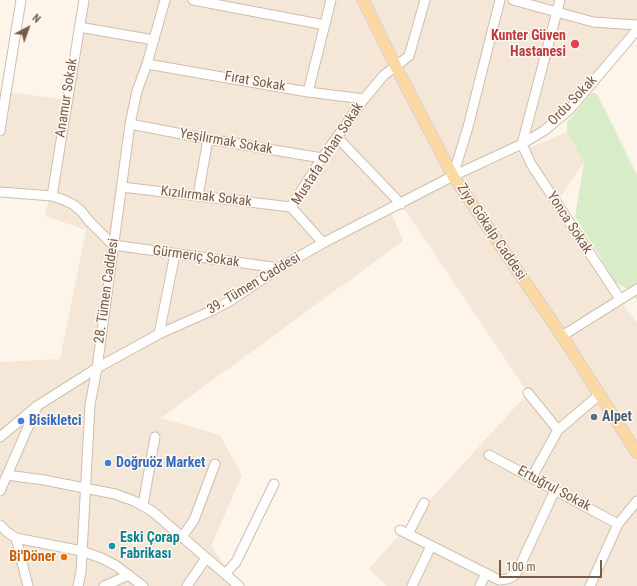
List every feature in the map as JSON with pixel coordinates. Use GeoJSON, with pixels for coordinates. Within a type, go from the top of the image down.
{"type":"FeatureCollection","features":[{"type":"Feature","properties":{"kind":"main road","name":"Ziya Gökalp Caddesi"},"geometry":{"type":"LineString","coordinates":[[363,0],[453,176],[562,336],[637,453]]}},
{"type":"Feature","properties":{"kind":"street"},"geometry":{"type":"LineString","coordinates":[[0,132],[1,109],[21,0]]}},
{"type":"Feature","properties":{"kind":"street","name":"Anamur Sokak"},"geometry":{"type":"LineString","coordinates":[[52,196],[84,0]]}},
{"type":"Feature","properties":{"kind":"street","name":"28. Tümen Caddesi"},"geometry":{"type":"LineString","coordinates":[[78,586],[81,572],[90,405],[97,368],[130,124],[137,91],[147,64],[165,0]]}},
{"type":"Feature","properties":{"kind":"street"},"geometry":{"type":"LineString","coordinates":[[193,0],[232,4],[325,25]]}},
{"type":"Feature","properties":{"kind":"street"},"geometry":{"type":"LineString","coordinates":[[308,92],[331,0]]}},
{"type":"Feature","properties":{"kind":"street","name":"Mustafa Orhan Sokak"},"geometry":{"type":"LineString","coordinates":[[323,243],[290,207],[322,158],[364,99],[384,75],[409,56],[425,0]]}},
{"type":"Feature","properties":{"kind":"street"},"geometry":{"type":"LineString","coordinates":[[453,176],[468,127],[500,0]]}},
{"type":"Feature","properties":{"kind":"street"},"geometry":{"type":"LineString","coordinates":[[513,0],[593,22],[637,25]]}},
{"type":"Feature","properties":{"kind":"street"},"geometry":{"type":"LineString","coordinates":[[522,144],[560,0]]}},
{"type":"Feature","properties":{"kind":"street"},"geometry":{"type":"LineString","coordinates":[[79,27],[154,40]]}},
{"type":"Feature","properties":{"kind":"street","name":"Ordu Sokak"},"geometry":{"type":"LineString","coordinates":[[453,176],[522,144],[545,130],[570,109],[637,30]]}},
{"type":"Feature","properties":{"kind":"street","name":"Fırat Sokak"},"geometry":{"type":"LineString","coordinates":[[147,64],[308,92],[364,99]]}},
{"type":"Feature","properties":{"kind":"street","name":"Yeşilırmak Sokak"},"geometry":{"type":"LineString","coordinates":[[130,124],[322,158]]}},
{"type":"Feature","properties":{"kind":"street"},"geometry":{"type":"LineString","coordinates":[[337,137],[401,204]]}},
{"type":"Feature","properties":{"kind":"street"},"geometry":{"type":"LineString","coordinates":[[198,196],[208,139]]}},
{"type":"Feature","properties":{"kind":"street","name":"Yonca Sokak"},"geometry":{"type":"LineString","coordinates":[[522,144],[531,164],[620,299]]}},
{"type":"Feature","properties":{"kind":"street","name":"39. Tümen Caddesi"},"geometry":{"type":"LineString","coordinates":[[0,437],[37,406],[97,368],[159,334],[224,304],[279,268],[323,243],[453,176]]}},
{"type":"Feature","properties":{"kind":"street","name":"Kızılırmak Sokak"},"geometry":{"type":"LineString","coordinates":[[122,187],[290,207]]}},
{"type":"Feature","properties":{"kind":"street"},"geometry":{"type":"LineString","coordinates":[[0,192],[52,196],[64,200],[74,205],[82,212],[97,230],[113,245]]}},
{"type":"Feature","properties":{"kind":"street","name":"Gürmeriç Sokak"},"geometry":{"type":"LineString","coordinates":[[113,245],[279,268]]}},
{"type":"Feature","properties":{"kind":"street"},"geometry":{"type":"LineString","coordinates":[[159,334],[175,254]]}},
{"type":"Feature","properties":{"kind":"street"},"geometry":{"type":"LineString","coordinates":[[562,336],[637,289]]}},
{"type":"Feature","properties":{"kind":"street"},"geometry":{"type":"LineString","coordinates":[[528,394],[558,430]]}},
{"type":"Feature","properties":{"kind":"street"},"geometry":{"type":"LineString","coordinates":[[532,477],[558,430],[599,395]]}},
{"type":"Feature","properties":{"kind":"street"},"geometry":{"type":"LineString","coordinates":[[0,491],[37,406]]}},
{"type":"Feature","properties":{"kind":"street"},"geometry":{"type":"LineString","coordinates":[[143,505],[155,437]]}},
{"type":"Feature","properties":{"kind":"street","name":"Ertuğrul Sokak"},"geometry":{"type":"LineString","coordinates":[[489,455],[618,524]]}},
{"type":"Feature","properties":{"kind":"street"},"geometry":{"type":"LineString","coordinates":[[182,536],[194,520],[216,464]]}},
{"type":"Feature","properties":{"kind":"street"},"geometry":{"type":"LineString","coordinates":[[8,475],[44,480],[116,494],[143,505],[182,536],[239,586]]}},
{"type":"Feature","properties":{"kind":"street"},"geometry":{"type":"LineString","coordinates":[[226,574],[236,562],[274,484]]}},
{"type":"Feature","properties":{"kind":"street"},"geometry":{"type":"LineString","coordinates":[[424,503],[404,532],[499,580],[514,576],[518,570],[556,490]]}},
{"type":"Feature","properties":{"kind":"street"},"geometry":{"type":"LineString","coordinates":[[590,586],[618,524],[637,501]]}},
{"type":"Feature","properties":{"kind":"street"},"geometry":{"type":"LineString","coordinates":[[0,525],[16,538],[82,551],[101,558],[129,575],[143,586]]}},
{"type":"Feature","properties":{"kind":"street"},"geometry":{"type":"LineString","coordinates":[[16,538],[28,586]]}},
{"type":"Feature","properties":{"kind":"street"},"geometry":{"type":"LineString","coordinates":[[412,586],[431,546]]}},
{"type":"Feature","properties":{"kind":"street"},"geometry":{"type":"LineString","coordinates":[[187,586],[206,558]]}},
{"type":"Feature","properties":{"kind":"street"},"geometry":{"type":"LineString","coordinates":[[480,586],[486,573]]}},
{"type":"Feature","properties":{"kind":"street"},"geometry":{"type":"LineString","coordinates":[[104,586],[129,575]]}},
{"type":"Feature","properties":{"kind":"shaded area"},"geometry":{"type":"Polygon","coordinates":[[[85,0],[637,0],[637,32],[556,121],[407,201],[567,132],[584,162],[556,204],[629,313],[637,322],[637,586],[387,586],[369,569],[528,393],[401,204],[390,209],[403,241],[161,418],[220,435],[242,475],[211,546],[240,586],[0,586],[0,362],[60,359],[86,230],[45,216],[49,197],[0,192],[0,91],[67,100],[85,0]]]}},
{"type":"Feature","properties":{"kind":"green space"},"geometry":{"type":"Polygon","coordinates":[[[590,94],[597,94],[637,175],[637,300],[631,291],[615,282],[575,216],[584,162],[567,132],[567,123],[590,94]]]}},
{"type":"Feature","properties":{"kind":"place","name":"Kunter Güven Hastanesi"},"geometry":{"type":"Point","coordinates":[575,44]}},
{"type":"Feature","properties":{"kind":"place","name":"Alpet"},"geometry":{"type":"Point","coordinates":[594,417]}},
{"type":"Feature","properties":{"kind":"place","name":"Bisikletci"},"geometry":{"type":"Point","coordinates":[21,421]}},
{"type":"Feature","properties":{"kind":"place","name":"Doğruöz Market"},"geometry":{"type":"Point","coordinates":[108,463]}},
{"type":"Feature","properties":{"kind":"place","name":"Eski Çorap Fabrikası"},"geometry":{"type":"Point","coordinates":[112,546]}},
{"type":"Feature","properties":{"kind":"place","name":"Bi'Döner"},"geometry":{"type":"Point","coordinates":[64,557]}}]}
